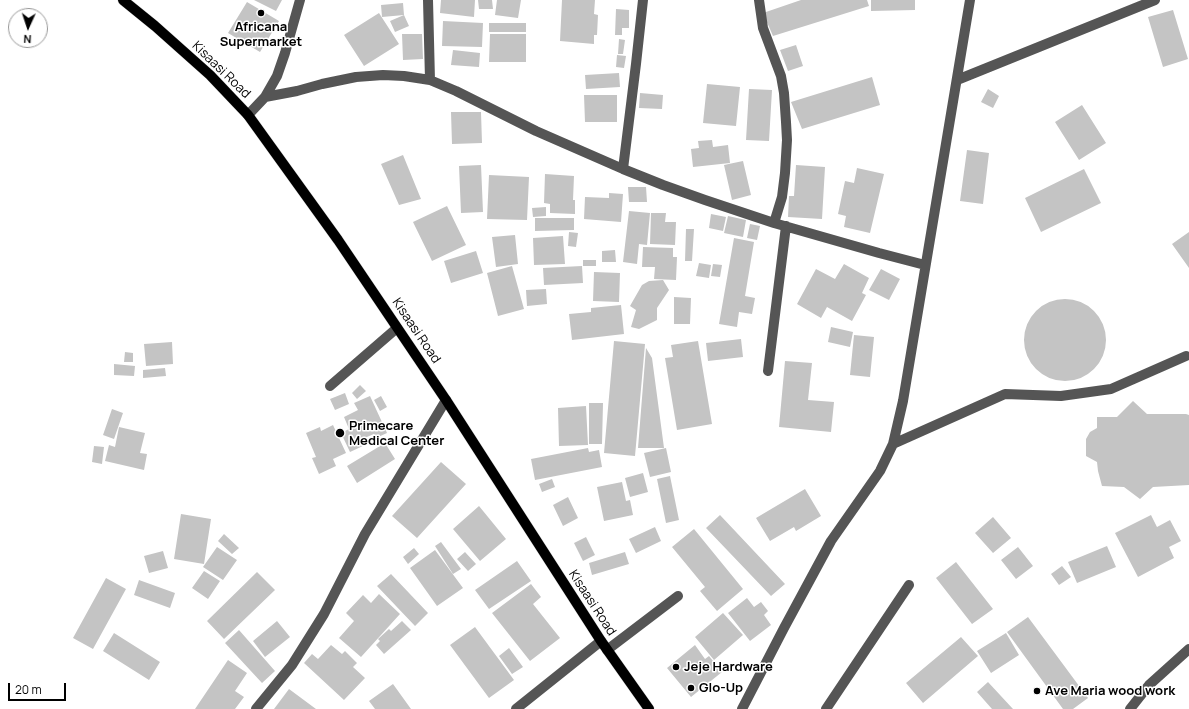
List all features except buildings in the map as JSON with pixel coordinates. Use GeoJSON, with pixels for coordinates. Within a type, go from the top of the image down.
{"type":"FeatureCollection","features":[{"type":"Feature","properties":{"kind":"main road","name":"Kisaasi Road"},"geometry":{"type":"LineString","coordinates":[[123,0],[155,26],[210,75],[248,115],[338,240],[446,400],[601,641],[649,709]]}},
{"type":"Feature","properties":{"kind":"street"},"geometry":{"type":"LineString","coordinates":[[248,115],[265,97],[277,76],[286,53],[300,0]]}},
{"type":"Feature","properties":{"kind":"street"},"geometry":{"type":"LineString","coordinates":[[428,0],[430,80]]}},
{"type":"Feature","properties":{"kind":"street"},"geometry":{"type":"LineString","coordinates":[[622,169],[643,0]]}},
{"type":"Feature","properties":{"kind":"street"},"geometry":{"type":"LineString","coordinates":[[758,0],[763,28],[781,76],[784,93],[786,157],[782,197],[774,223]]}},
{"type":"Feature","properties":{"kind":"street"},"geometry":{"type":"LineString","coordinates":[[742,709],[831,541],[880,471],[893,444],[903,401],[970,0]]}},
{"type":"Feature","properties":{"kind":"street"},"geometry":{"type":"LineString","coordinates":[[957,80],[1155,0]]}},
{"type":"Feature","properties":{"kind":"street"},"geometry":{"type":"LineString","coordinates":[[265,97],[298,91],[356,77],[383,75],[404,76],[430,80],[456,91],[536,131],[622,169],[705,200],[774,223],[926,265]]}},
{"type":"Feature","properties":{"kind":"street"},"geometry":{"type":"LineString","coordinates":[[768,370],[786,226]]}},
{"type":"Feature","properties":{"kind":"street"},"geometry":{"type":"LineString","coordinates":[[330,386],[397,328]]}},
{"type":"Feature","properties":{"kind":"street"},"geometry":{"type":"LineString","coordinates":[[893,444],[1005,394],[1061,396],[1111,389],[1186,356]]}},
{"type":"Feature","properties":{"kind":"street"},"geometry":{"type":"LineString","coordinates":[[256,709],[292,665],[324,614],[365,534],[446,400]]}},
{"type":"Feature","properties":{"kind":"street"},"geometry":{"type":"LineString","coordinates":[[826,709],[909,585]]}},
{"type":"Feature","properties":{"kind":"street"},"geometry":{"type":"LineString","coordinates":[[607,650],[678,596]]}},
{"type":"Feature","properties":{"kind":"street"},"geometry":{"type":"LineString","coordinates":[[516,709],[601,641]]}},
{"type":"Feature","properties":{"kind":"street"},"geometry":{"type":"LineString","coordinates":[[1130,709],[1149,686],[1189,650]]}},
{"type":"Feature","properties":{"kind":"place","name":"Africana Supermarket"},"geometry":{"type":"Point","coordinates":[261,13]}},
{"type":"Feature","properties":{"kind":"place","name":"Primecare Medical Center"},"geometry":{"type":"Point","coordinates":[340,433]}},
{"type":"Feature","properties":{"kind":"place","name":"Jeje Hardware"},"geometry":{"type":"Point","coordinates":[676,667]}},
{"type":"Feature","properties":{"kind":"place","name":"Glo-Up"},"geometry":{"type":"Point","coordinates":[691,688]}},
{"type":"Feature","properties":{"kind":"place","name":"Ave Maria wood work"},"geometry":{"type":"Point","coordinates":[1037,691]}}]}
